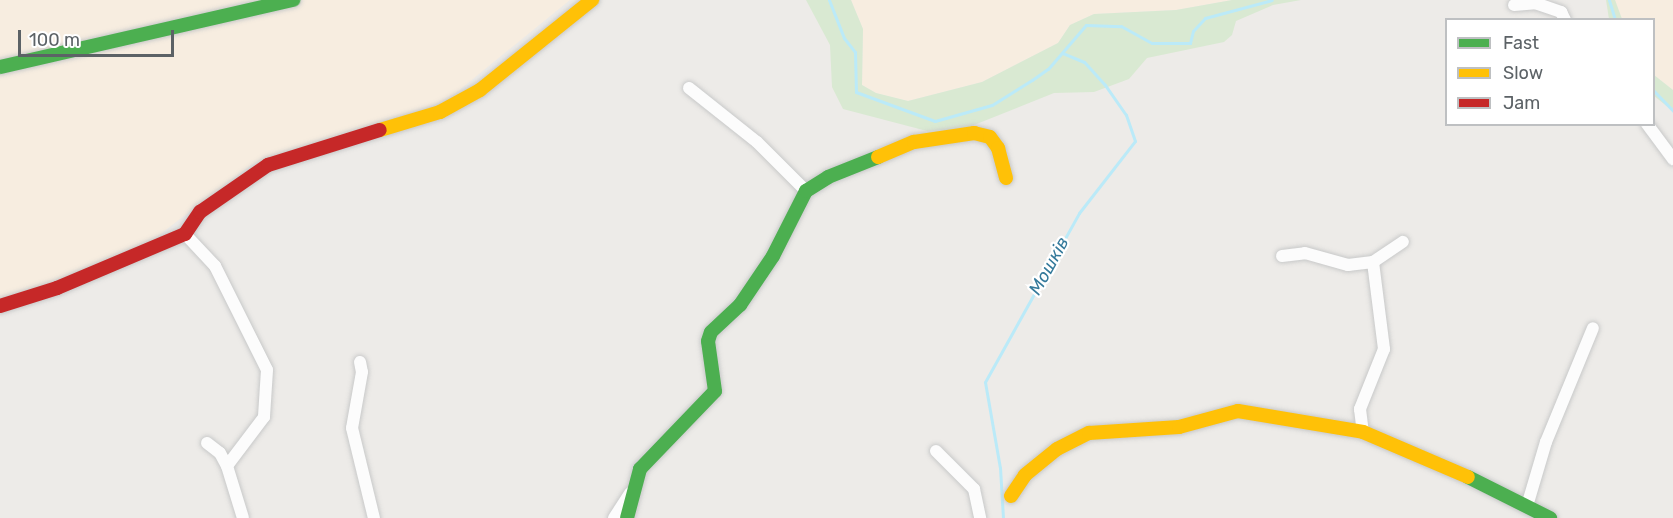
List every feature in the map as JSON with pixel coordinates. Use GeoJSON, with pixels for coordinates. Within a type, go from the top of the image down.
{"type":"FeatureCollection","features":[{"type":"Feature","properties":{"kind":"street"},"geometry":{"type":"LineString","coordinates":[[0,67],[293,0]]}},
{"type":"Feature","properties":{"kind":"street"},"geometry":{"type":"LineString","coordinates":[[0,306],[57,288],[185,234],[200,212],[268,165],[440,112],[480,90],[592,0]]}},
{"type":"Feature","properties":{"kind":"street"},"geometry":{"type":"LineString","coordinates":[[1514,5],[1535,3],[1561,12],[1564,18]]}},
{"type":"Feature","properties":{"kind":"street"},"geometry":{"type":"LineString","coordinates":[[689,88],[757,142],[806,191]]}},
{"type":"Feature","properties":{"kind":"street"},"geometry":{"type":"LineString","coordinates":[[1648,126],[1673,159]]}},
{"type":"Feature","properties":{"kind":"street"},"geometry":{"type":"LineString","coordinates":[[627,518],[640,469],[653,452],[715,391],[708,341],[711,332],[740,305],[766,266],[806,191],[836,173],[914,142],[974,133],[990,137],[998,148],[1006,178]]}},
{"type":"Feature","properties":{"kind":"street"},"geometry":{"type":"LineString","coordinates":[[185,234],[215,266],[267,370],[264,417],[227,466]]}},
{"type":"Feature","properties":{"kind":"street"},"geometry":{"type":"LineString","coordinates":[[1282,256],[1305,254],[1348,265],[1373,262],[1403,242]]}},
{"type":"Feature","properties":{"kind":"street"},"geometry":{"type":"LineString","coordinates":[[1364,432],[1360,409],[1384,349],[1373,262]]}},
{"type":"Feature","properties":{"kind":"street"},"geometry":{"type":"LineString","coordinates":[[1527,506],[1546,442],[1593,328]]}},
{"type":"Feature","properties":{"kind":"street"},"geometry":{"type":"LineString","coordinates":[[360,362],[362,372],[352,428],[374,518]]}},
{"type":"Feature","properties":{"kind":"street"},"geometry":{"type":"LineString","coordinates":[[1011,496],[1025,475],[1041,462],[1089,433],[1179,427],[1238,411],[1280,415],[1307,423],[1364,432],[1449,466],[1550,518]]}},
{"type":"Feature","properties":{"kind":"street"},"geometry":{"type":"LineString","coordinates":[[207,443],[220,453],[227,466],[243,518]]}},
{"type":"Feature","properties":{"kind":"street"},"geometry":{"type":"LineString","coordinates":[[936,451],[974,489],[980,518]]}},
{"type":"Feature","properties":{"kind":"street"},"geometry":{"type":"LineString","coordinates":[[614,518],[634,488]]}},
{"type":"Feature","properties":{"kind":"shaded area"},"geometry":{"type":"Polygon","coordinates":[[[0,0],[570,0],[446,101],[251,165],[146,245],[41,290],[0,301],[0,0]]]}},
{"type":"Feature","properties":{"kind":"shaded area"},"geometry":{"type":"Polygon","coordinates":[[[851,0],[1232,0],[1176,10],[1094,14],[1070,25],[1058,43],[982,82],[908,101],[876,93],[862,85],[863,29],[851,0]]]}},
{"type":"Feature","properties":{"kind":"shaded area"},"geometry":{"type":"Polygon","coordinates":[[[1615,0],[1673,0],[1673,90],[1655,76],[1655,18],[1622,18],[1615,0]]]}},
{"type":"Feature","properties":{"kind":"green space"},"geometry":{"type":"Polygon","coordinates":[[[806,0],[851,0],[863,29],[862,85],[876,93],[908,101],[982,82],[1058,43],[1070,25],[1094,14],[1176,10],[1232,0],[1301,0],[1273,5],[1236,21],[1232,35],[1224,42],[1147,58],[1129,79],[1094,92],[1054,93],[964,129],[927,131],[843,109],[832,87],[830,45],[806,0]]]}},
{"type":"Feature","properties":{"kind":"green space"},"geometry":{"type":"Polygon","coordinates":[[[1606,0],[1615,0],[1622,18],[1609,18],[1606,0]]]}},
{"type":"Feature","properties":{"kind":"green space"},"geometry":{"type":"Polygon","coordinates":[[[1655,76],[1673,90],[1673,111],[1655,97],[1655,76]]]}},
{"type":"Feature","properties":{"kind":"waterway"},"geometry":{"type":"LineString","coordinates":[[829,0],[844,38],[855,52],[856,92],[935,121],[992,105],[1032,80],[1048,69],[1086,25],[1121,26],[1152,43],[1190,43],[1193,31],[1205,18],[1272,0]]}},
{"type":"Feature","properties":{"kind":"waterway"},"geometry":{"type":"LineString","coordinates":[[1609,0],[1614,18]]}},
{"type":"Feature","properties":{"kind":"waterway","name":"Мошків"},"geometry":{"type":"LineString","coordinates":[[1003,518],[1000,468],[985,382],[1079,213],[1135,141],[1126,115],[1105,85],[1084,62],[1063,53]]}},
{"type":"Feature","properties":{"kind":"waterway"},"geometry":{"type":"LineString","coordinates":[[1655,92],[1673,111]]}},
{"type":"Feature","properties":{"kind":"traffic: fast"},"geometry":{"type":"LineString","coordinates":[[0,67],[293,0]]}},
{"type":"Feature","properties":{"kind":"traffic: fast"},"geometry":{"type":"LineString","coordinates":[[627,518],[640,469],[715,391],[708,341],[711,332],[740,305],[773,256],[806,191],[828,177],[878,157]]}},
{"type":"Feature","properties":{"kind":"traffic: fast"},"geometry":{"type":"LineString","coordinates":[[1468,477],[1550,518]]}},
{"type":"Feature","properties":{"kind":"traffic: slow"},"geometry":{"type":"LineString","coordinates":[[380,130],[440,112],[480,90],[592,0]]}},
{"type":"Feature","properties":{"kind":"traffic: slow"},"geometry":{"type":"LineString","coordinates":[[878,157],[914,142],[974,133],[990,137],[998,148],[1006,178]]}},
{"type":"Feature","properties":{"kind":"traffic: slow"},"geometry":{"type":"LineString","coordinates":[[1011,496],[1025,475],[1057,449],[1089,433],[1179,427],[1238,411],[1363,432],[1468,477]]}},
{"type":"Feature","properties":{"kind":"traffic: jam"},"geometry":{"type":"LineString","coordinates":[[0,306],[57,288],[185,234],[200,212],[268,165],[380,130]]}}]}
